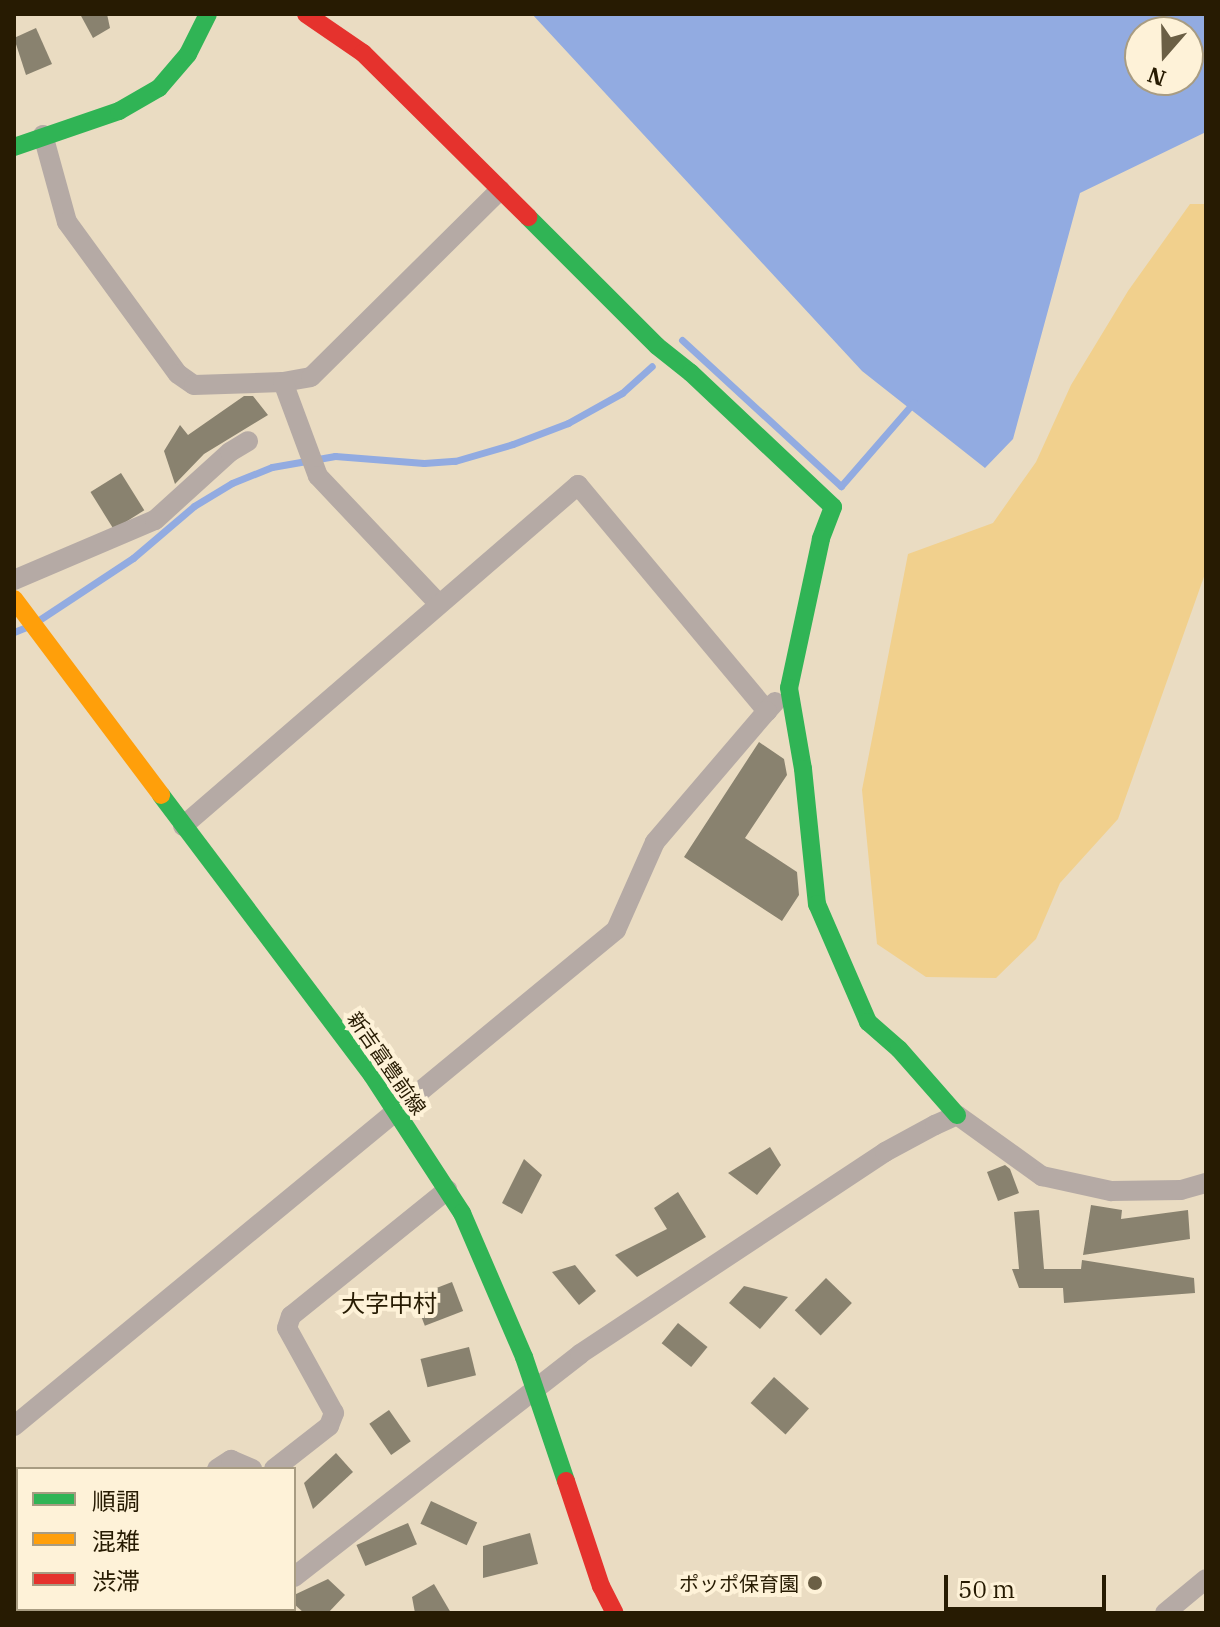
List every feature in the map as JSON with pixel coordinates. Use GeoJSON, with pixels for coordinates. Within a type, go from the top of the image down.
{"type":"FeatureCollection","features":[{"type":"Feature","properties":{"kind":"main road"},"geometry":{"type":"LineString","coordinates":[[14,147],[119,111],[159,88],[188,54],[208,14]]}},
{"type":"Feature","properties":{"kind":"main road"},"geometry":{"type":"LineString","coordinates":[[306,14],[363,53],[657,346],[833,507],[821,539],[789,688],[803,769],[817,904],[868,1022],[899,1049],[957,1115]]}},
{"type":"Feature","properties":{"kind":"main road","name":"新吉富豊前線"},"geometry":{"type":"LineString","coordinates":[[14,599],[372,1075],[462,1213],[507,1318],[601,1586],[615,1613]]}},
{"type":"Feature","properties":{"kind":"street"},"geometry":{"type":"LineString","coordinates":[[43,135],[67,222],[178,374],[194,385],[283,382],[311,377],[500,190]]}},
{"type":"Feature","properties":{"kind":"street"},"geometry":{"type":"LineString","coordinates":[[283,382],[318,476],[439,604]]}},
{"type":"Feature","properties":{"kind":"street"},"geometry":{"type":"LineString","coordinates":[[14,580],[155,520],[230,452],[248,441]]}},
{"type":"Feature","properties":{"kind":"street"},"geometry":{"type":"LineString","coordinates":[[183,826],[578,485],[767,711]]}},
{"type":"Feature","properties":{"kind":"street"},"geometry":{"type":"LineString","coordinates":[[14,1426],[616,930],[655,842],[789,688]]}},
{"type":"Feature","properties":{"kind":"street"},"geometry":{"type":"LineString","coordinates":[[296,1575],[580,1354],[885,1152],[957,1115],[1042,1176],[1111,1191],[1181,1190],[1206,1183]]}},
{"type":"Feature","properties":{"kind":"street"},"geometry":{"type":"LineString","coordinates":[[277,1467],[329,1426],[334,1413],[287,1328],[291,1316],[447,1190]]}},
{"type":"Feature","properties":{"kind":"street"},"geometry":{"type":"LineString","coordinates":[[220,1467],[231,1460],[247,1467]]}},
{"type":"Feature","properties":{"kind":"street"},"geometry":{"type":"LineString","coordinates":[[1165,1613],[1206,1579]]}},
{"type":"Feature","properties":{"kind":"shaded area"},"geometry":{"type":"Polygon","coordinates":[[[1190,204],[1206,204],[1206,571],[1118,819],[1060,883],[1036,939],[996,978],[926,977],[877,944],[862,790],[908,554],[993,523],[1036,462],[1071,385],[1128,291],[1190,204]]]}},
{"type":"Feature","properties":{"kind":"water"},"geometry":{"type":"Polygon","coordinates":[[[532,14],[1206,14],[1206,132],[1080,193],[1013,439],[985,468],[862,371],[532,14]]]}},
{"type":"Feature","properties":{"kind":"building"},"geometry":{"type":"Polygon","coordinates":[[[80,14],[107,14],[110,28],[93,38],[80,14]]]}},
{"type":"Feature","properties":{"kind":"building"},"geometry":{"type":"Polygon","coordinates":[[[36,28],[52,64],[26,75],[14,38],[36,28]]]}},
{"type":"Feature","properties":{"kind":"building"},"geometry":{"type":"Polygon","coordinates":[[[244,396],[253,396],[268,415],[204,454],[175,484],[164,451],[180,425],[188,435],[244,396]]]}},
{"type":"Feature","properties":{"kind":"building"},"geometry":{"type":"Polygon","coordinates":[[[121,473],[144,510],[114,529],[90,492],[121,473]]]}},
{"type":"Feature","properties":{"kind":"building"},"geometry":{"type":"Polygon","coordinates":[[[759,742],[784,759],[787,775],[745,838],[797,872],[799,895],[782,921],[684,857],[759,742]]]}},
{"type":"Feature","properties":{"kind":"building"},"geometry":{"type":"Polygon","coordinates":[[[770,1147],[781,1165],[757,1195],[728,1173],[770,1147]]]}},
{"type":"Feature","properties":{"kind":"building"},"geometry":{"type":"Polygon","coordinates":[[[524,1159],[542,1175],[522,1214],[502,1203],[524,1159]]]}},
{"type":"Feature","properties":{"kind":"building"},"geometry":{"type":"Polygon","coordinates":[[[1005,1165],[1010,1169],[1019,1193],[998,1201],[987,1172],[1005,1165]]]}},
{"type":"Feature","properties":{"kind":"building"},"geometry":{"type":"Polygon","coordinates":[[[678,1192],[706,1237],[637,1277],[615,1255],[667,1229],[654,1208],[678,1192]]]}},
{"type":"Feature","properties":{"kind":"building"},"geometry":{"type":"Polygon","coordinates":[[[1091,1205],[1122,1210],[1121,1219],[1188,1210],[1190,1239],[1083,1255],[1091,1205]]]}},
{"type":"Feature","properties":{"kind":"building"},"geometry":{"type":"Polygon","coordinates":[[[1039,1210],[1044,1269],[1081,1269],[1082,1260],[1194,1278],[1195,1293],[1064,1303],[1063,1288],[1019,1288],[1012,1269],[1019,1269],[1014,1212],[1039,1210]]]}},
{"type":"Feature","properties":{"kind":"building"},"geometry":{"type":"Polygon","coordinates":[[[575,1265],[596,1291],[579,1305],[552,1272],[575,1265]]]}},
{"type":"Feature","properties":{"kind":"building"},"geometry":{"type":"Polygon","coordinates":[[[826,1278],[852,1303],[821,1335],[795,1310],[826,1278]]]}},
{"type":"Feature","properties":{"kind":"building"},"geometry":{"type":"Polygon","coordinates":[[[452,1282],[463,1311],[425,1326],[414,1297],[452,1282]]]}},
{"type":"Feature","properties":{"kind":"building"},"geometry":{"type":"Polygon","coordinates":[[[744,1286],[788,1297],[760,1329],[729,1303],[744,1286]]]}},
{"type":"Feature","properties":{"kind":"building"},"geometry":{"type":"Polygon","coordinates":[[[678,1323],[708,1347],[691,1367],[662,1343],[678,1323]]]}},
{"type":"Feature","properties":{"kind":"building"},"geometry":{"type":"Polygon","coordinates":[[[469,1347],[476,1375],[428,1387],[420,1359],[469,1347]]]}},
{"type":"Feature","properties":{"kind":"building"},"geometry":{"type":"Polygon","coordinates":[[[774,1377],[809,1408],[786,1434],[751,1403],[774,1377]]]}},
{"type":"Feature","properties":{"kind":"building"},"geometry":{"type":"Polygon","coordinates":[[[389,1410],[411,1441],[391,1455],[369,1424],[389,1410]]]}},
{"type":"Feature","properties":{"kind":"building"},"geometry":{"type":"Polygon","coordinates":[[[336,1453],[353,1472],[313,1509],[304,1483],[336,1453]]]}},
{"type":"Feature","properties":{"kind":"building"},"geometry":{"type":"Polygon","coordinates":[[[431,1501],[477,1523],[467,1545],[420,1524],[431,1501]]]}},
{"type":"Feature","properties":{"kind":"building"},"geometry":{"type":"Polygon","coordinates":[[[408,1523],[417,1544],[365,1566],[356,1545],[408,1523]]]}},
{"type":"Feature","properties":{"kind":"building"},"geometry":{"type":"Polygon","coordinates":[[[530,1533],[538,1564],[483,1578],[483,1546],[530,1533]]]}},
{"type":"Feature","properties":{"kind":"building"},"geometry":{"type":"Polygon","coordinates":[[[328,1579],[345,1595],[328,1613],[304,1613],[296,1606],[296,1594],[328,1579]]]}},
{"type":"Feature","properties":{"kind":"building"},"geometry":{"type":"Polygon","coordinates":[[[434,1584],[451,1613],[415,1613],[412,1597],[434,1584]]]}},
{"type":"Feature","properties":{"kind":"waterway"},"geometry":{"type":"LineString","coordinates":[[682,340],[841,486],[914,402]]}},
{"type":"Feature","properties":{"kind":"waterway"},"geometry":{"type":"LineString","coordinates":[[39,620],[133,558],[194,506],[232,483],[272,467],[335,456],[424,463],[455,461],[568,423],[622,393],[652,366]]}},
{"type":"Feature","properties":{"kind":"waterway"},"geometry":{"type":"LineString","coordinates":[[14,632],[29,626]]}},
{"type":"Feature","properties":{"kind":"traffic: fast"},"geometry":{"type":"LineString","coordinates":[[14,147],[119,111],[159,88],[188,54],[208,14]]}},
{"type":"Feature","properties":{"kind":"traffic: fast"},"geometry":{"type":"LineString","coordinates":[[528,217],[657,346],[691,373],[833,507],[821,539],[789,688],[803,769],[817,904],[868,1022],[899,1049],[957,1115]]}},
{"type":"Feature","properties":{"kind":"traffic: fast"},"geometry":{"type":"LineString","coordinates":[[161,795],[372,1075],[462,1213],[524,1357],[566,1481]]}},
{"type":"Feature","properties":{"kind":"traffic: slow"},"geometry":{"type":"LineString","coordinates":[[14,599],[161,795]]}},
{"type":"Feature","properties":{"kind":"traffic: jam"},"geometry":{"type":"LineString","coordinates":[[306,14],[363,53],[528,217]]}},
{"type":"Feature","properties":{"kind":"traffic: jam"},"geometry":{"type":"LineString","coordinates":[[566,1481],[601,1586],[615,1613]]}},
{"type":"Feature","properties":{"kind":"place","name":"ポッポ保育園"},"geometry":{"type":"Point","coordinates":[815,1583]}},
{"type":"Feature","properties":{"kind":"district","name":"大字中村"},"geometry":{"type":"Point","coordinates":[389,1304]}}]}
